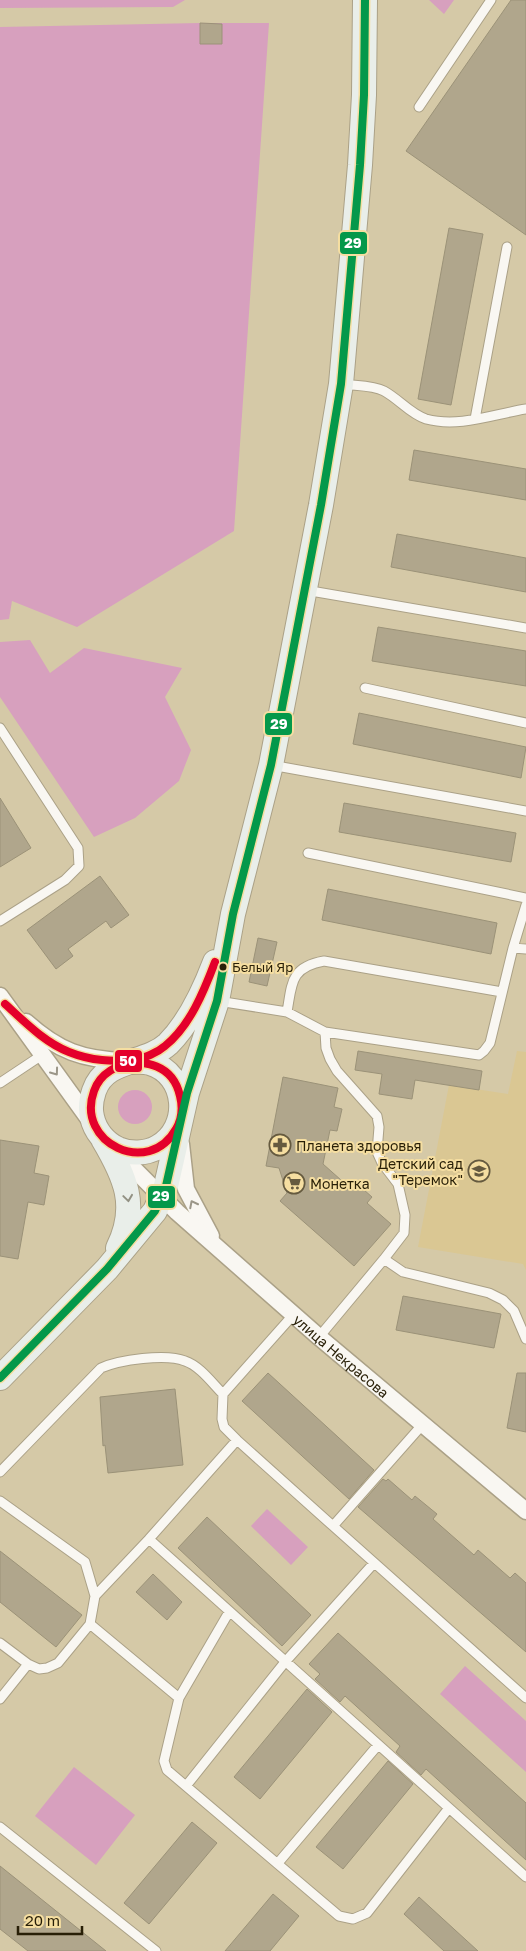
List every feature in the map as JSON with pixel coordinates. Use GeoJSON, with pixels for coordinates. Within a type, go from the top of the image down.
{"type":"FeatureCollection","features":[{"type":"Feature","properties":{"kind":"street"},"geometry":{"type":"LineString","coordinates":[[103,1137],[126,1152],[134,1153],[158,1147],[170,1138],[181,1116],[217,1001],[233,914],[270,765],[321,506],[342,384],[361,155],[365,0]]}},
{"type":"Feature","properties":{"kind":"street"},"geometry":{"type":"LineString","coordinates":[[107,1269],[121,1242],[128,1219],[129,1208],[119,1165],[91,1112],[92,1094],[95,1086],[107,1072],[114,1067],[155,1053],[165,1046],[180,1030],[197,1003],[212,971],[233,914]]}},
{"type":"Feature","properties":{"kind":"street"},"geometry":{"type":"LineString","coordinates":[[0,1378],[107,1269],[146,1223],[161,1197],[169,1174],[182,1107],[178,1088],[167,1073],[150,1063],[95,1059],[69,1052],[38,1033],[3,1000]]}},
{"type":"Feature","properties":{"kind":"street","name":"улица Некрасова"},"geometry":{"type":"LineString","coordinates":[[3,1000],[103,1137],[161,1197],[319,1337],[526,1512]]}},
{"type":"Feature","properties":{"kind":"street"},"geometry":{"type":"LineString","coordinates":[[181,1116],[182,1165],[186,1189],[216,1246]]}},
{"type":"Feature","properties":{"kind":"lane"},"geometry":{"type":"LineString","coordinates":[[419,107],[490,0]]}},
{"type":"Feature","properties":{"kind":"lane"},"geometry":{"type":"LineString","coordinates":[[475,419],[507,247]]}},
{"type":"Feature","properties":{"kind":"lane"},"geometry":{"type":"LineString","coordinates":[[342,384],[382,390],[416,414],[427,419],[446,422],[475,419],[526,409]]}},
{"type":"Feature","properties":{"kind":"lane"},"geometry":{"type":"LineString","coordinates":[[304,590],[526,628]]}},
{"type":"Feature","properties":{"kind":"lane"},"geometry":{"type":"LineString","coordinates":[[365,688],[526,723]]}},
{"type":"Feature","properties":{"kind":"lane"},"geometry":{"type":"LineString","coordinates":[[0,728],[78,848],[79,866],[65,880],[0,921]]}},
{"type":"Feature","properties":{"kind":"lane"},"geometry":{"type":"LineString","coordinates":[[270,765],[526,811]]}},
{"type":"Feature","properties":{"kind":"lane"},"geometry":{"type":"LineString","coordinates":[[308,853],[526,898]]}},
{"type":"Feature","properties":{"kind":"lane"},"geometry":{"type":"LineString","coordinates":[[217,1001],[287,1012],[325,1032],[479,1055],[490,1044],[513,948],[526,905]]}},
{"type":"Feature","properties":{"kind":"lane"},"geometry":{"type":"LineString","coordinates":[[513,948],[526,949]]}},
{"type":"Feature","properties":{"kind":"lane"},"geometry":{"type":"LineString","coordinates":[[287,1012],[293,978],[315,962],[324,961],[502,992]]}},
{"type":"Feature","properties":{"kind":"lane"},"geometry":{"type":"LineString","coordinates":[[319,1337],[404,1233],[405,1215],[398,1184],[382,1163],[377,1152],[379,1127],[377,1116],[337,1071],[326,1048],[325,1032]]}},
{"type":"Feature","properties":{"kind":"lane"},"geometry":{"type":"LineString","coordinates":[[0,1083],[42,1055]]}},
{"type":"Feature","properties":{"kind":"lane"},"geometry":{"type":"LineString","coordinates":[[384,1259],[403,1272],[489,1294],[504,1300],[514,1311],[526,1340]]}},
{"type":"Feature","properties":{"kind":"lane"},"geometry":{"type":"LineString","coordinates":[[294,1314],[223,1394],[222,1419],[224,1427],[526,1698]]}},
{"type":"Feature","properties":{"kind":"lane"},"geometry":{"type":"LineString","coordinates":[[0,1472],[101,1368],[113,1362],[174,1358],[186,1361],[196,1367],[223,1394]]}},
{"type":"Feature","properties":{"kind":"lane"},"geometry":{"type":"LineString","coordinates":[[333,1526],[422,1424]]}},
{"type":"Feature","properties":{"kind":"lane"},"geometry":{"type":"LineString","coordinates":[[95,1596],[149,1539],[237,1440]]}},
{"type":"Feature","properties":{"kind":"lane"},"geometry":{"type":"LineString","coordinates":[[0,1501],[85,1562],[95,1596],[90,1624],[58,1663],[48,1668],[39,1669],[28,1664],[0,1642]]}},
{"type":"Feature","properties":{"kind":"lane"},"geometry":{"type":"LineString","coordinates":[[149,1539],[526,1877]]}},
{"type":"Feature","properties":{"kind":"lane"},"geometry":{"type":"LineString","coordinates":[[186,1786],[285,1662],[374,1563]]}},
{"type":"Feature","properties":{"kind":"lane"},"geometry":{"type":"LineString","coordinates":[[229,1612],[179,1698],[164,1761],[167,1770],[339,1916],[353,1919],[367,1913],[449,1808]]}},
{"type":"Feature","properties":{"kind":"lane"},"geometry":{"type":"LineString","coordinates":[[90,1624],[179,1698]]}},
{"type":"Feature","properties":{"kind":"lane"},"geometry":{"type":"LineString","coordinates":[[0,1698],[28,1664]]}},
{"type":"Feature","properties":{"kind":"lane"},"geometry":{"type":"LineString","coordinates":[[278,1863],[378,1745]]}},
{"type":"Feature","properties":{"kind":"lane"},"geometry":{"type":"LineString","coordinates":[[0,1827],[156,1951]]}},
{"type":"Feature","properties":{"kind":"shaded area"},"geometry":{"type":"Polygon","coordinates":[[[0,0],[185,0],[173,7],[0,8],[0,0]]]}},
{"type":"Feature","properties":{"kind":"shaded area"},"geometry":{"type":"Polygon","coordinates":[[[429,0],[454,0],[444,14],[429,0]]]}},
{"type":"Feature","properties":{"kind":"shaded area"},"geometry":{"type":"Polygon","coordinates":[[[269,23],[234,531],[77,627],[12,601],[9,619],[0,620],[0,27],[269,23]]]}},
{"type":"Feature","properties":{"kind":"shaded area"},"geometry":{"type":"Polygon","coordinates":[[[30,640],[50,673],[84,648],[182,668],[165,697],[191,750],[179,781],[135,818],[94,837],[0,697],[0,642],[30,640]]]}},
{"type":"Feature","properties":{"kind":"shaded area","name":"Детский сад \"Теремок\""},"geometry":{"type":"Polygon","coordinates":[[[517,1051],[526,1052],[526,1270],[523,1264],[418,1247],[449,1085],[508,1094],[517,1051]]]}},
{"type":"Feature","properties":{"kind":"shaded area"},"geometry":{"type":"Polygon","coordinates":[[[135,1090],[142,1091],[147,1095],[151,1100],[151,1114],[147,1119],[142,1123],[135,1124],[128,1123],[123,1119],[119,1114],[118,1107],[119,1100],[123,1095],[128,1091],[135,1090]]]}},
{"type":"Feature","properties":{"kind":"shaded area"},"geometry":{"type":"Polygon","coordinates":[[[267,1509],[308,1547],[291,1565],[251,1526],[267,1509]]]}},
{"type":"Feature","properties":{"kind":"shaded area"},"geometry":{"type":"Polygon","coordinates":[[[465,1666],[526,1721],[526,1772],[440,1694],[465,1666]]]}},
{"type":"Feature","properties":{"kind":"shaded area"},"geometry":{"type":"Polygon","coordinates":[[[74,1767],[135,1815],[96,1865],[35,1816],[74,1767]]]}},
{"type":"Feature","properties":{"kind":"building"},"geometry":{"type":"Polygon","coordinates":[[[511,0],[526,0],[526,235],[406,151],[511,0]]]}},
{"type":"Feature","properties":{"kind":"building"},"geometry":{"type":"Polygon","coordinates":[[[200,23],[222,24],[222,44],[200,44],[200,23]]]}},
{"type":"Feature","properties":{"kind":"building"},"geometry":{"type":"Polygon","coordinates":[[[449,228],[483,234],[451,405],[418,399],[449,228]]]}},
{"type":"Feature","properties":{"kind":"building"},"geometry":{"type":"Polygon","coordinates":[[[414,450],[526,469],[526,500],[409,480],[414,450]]]}},
{"type":"Feature","properties":{"kind":"building"},"geometry":{"type":"Polygon","coordinates":[[[397,534],[526,558],[526,592],[391,567],[397,534]]]}},
{"type":"Feature","properties":{"kind":"building"},"geometry":{"type":"Polygon","coordinates":[[[378,627],[526,651],[526,686],[372,661],[378,627]]]}},
{"type":"Feature","properties":{"kind":"building"},"geometry":{"type":"Polygon","coordinates":[[[359,713],[526,747],[521,778],[353,744],[359,713]]]}},
{"type":"Feature","properties":{"kind":"building"},"geometry":{"type":"Polygon","coordinates":[[[0,798],[31,848],[0,867],[0,798]]]}},
{"type":"Feature","properties":{"kind":"building"},"geometry":{"type":"Polygon","coordinates":[[[344,803],[516,833],[511,862],[339,832],[344,803]]]}},
{"type":"Feature","properties":{"kind":"building"},"geometry":{"type":"Polygon","coordinates":[[[100,876],[129,915],[111,928],[106,921],[68,949],[73,956],[56,969],[27,930],[100,876]]]}},
{"type":"Feature","properties":{"kind":"building"},"geometry":{"type":"Polygon","coordinates":[[[328,889],[497,923],[491,954],[322,920],[328,889]]]}},
{"type":"Feature","properties":{"kind":"building"},"geometry":{"type":"Polygon","coordinates":[[[258,938],[277,942],[267,986],[249,982],[258,938]]]}},
{"type":"Feature","properties":{"kind":"building"},"geometry":{"type":"Polygon","coordinates":[[[358,1051],[482,1071],[479,1090],[415,1080],[412,1099],[379,1094],[382,1074],[355,1070],[358,1051]]]}},
{"type":"Feature","properties":{"kind":"building"},"geometry":{"type":"Polygon","coordinates":[[[283,1077],[338,1088],[334,1107],[342,1109],[337,1131],[330,1130],[323,1164],[350,1188],[355,1182],[372,1197],[367,1203],[391,1224],[354,1266],[280,1201],[287,1193],[279,1168],[266,1166],[283,1077]]]}},
{"type":"Feature","properties":{"kind":"building"},"geometry":{"type":"Polygon","coordinates":[[[0,1140],[39,1146],[34,1173],[49,1176],[44,1205],[28,1202],[18,1259],[0,1256],[0,1140]]]}},
{"type":"Feature","properties":{"kind":"building"},"geometry":{"type":"Polygon","coordinates":[[[403,1296],[501,1314],[494,1348],[396,1330],[403,1296]]]}},
{"type":"Feature","properties":{"kind":"building"},"geometry":{"type":"Polygon","coordinates":[[[268,1373],[374,1470],[349,1499],[242,1401],[268,1373]]]}},
{"type":"Feature","properties":{"kind":"building"},"geometry":{"type":"Polygon","coordinates":[[[517,1373],[526,1373],[526,1432],[507,1428],[517,1373]]]}},
{"type":"Feature","properties":{"kind":"building"},"geometry":{"type":"Polygon","coordinates":[[[175,1389],[183,1465],[108,1473],[105,1445],[103,1446],[100,1397],[175,1389]]]}},
{"type":"Feature","properties":{"kind":"building"},"geometry":{"type":"Polygon","coordinates":[[[383,1479],[386,1481],[388,1479],[412,1500],[415,1496],[437,1514],[433,1519],[474,1555],[478,1550],[510,1578],[515,1573],[526,1583],[526,1652],[358,1507],[383,1479]]]}},
{"type":"Feature","properties":{"kind":"building"},"geometry":{"type":"Polygon","coordinates":[[[207,1517],[311,1615],[282,1646],[178,1548],[207,1517]]]}},
{"type":"Feature","properties":{"kind":"building"},"geometry":{"type":"Polygon","coordinates":[[[0,1551],[82,1615],[56,1647],[0,1602],[0,1551]]]}},
{"type":"Feature","properties":{"kind":"building"},"geometry":{"type":"Polygon","coordinates":[[[153,1574],[182,1602],[167,1620],[136,1592],[153,1574]]]}},
{"type":"Feature","properties":{"kind":"building"},"geometry":{"type":"Polygon","coordinates":[[[338,1633],[526,1803],[526,1860],[426,1769],[421,1775],[396,1752],[400,1746],[345,1696],[340,1702],[315,1679],[320,1674],[309,1664],[338,1633]]]}},
{"type":"Feature","properties":{"kind":"building"},"geometry":{"type":"Polygon","coordinates":[[[307,1689],[332,1712],[260,1799],[234,1777],[307,1689]]]}},
{"type":"Feature","properties":{"kind":"building"},"geometry":{"type":"Polygon","coordinates":[[[388,1761],[413,1784],[343,1869],[316,1847],[388,1761]]]}},
{"type":"Feature","properties":{"kind":"building"},"geometry":{"type":"Polygon","coordinates":[[[192,1822],[217,1843],[149,1924],[124,1903],[192,1822]]]}},
{"type":"Feature","properties":{"kind":"building"},"geometry":{"type":"Polygon","coordinates":[[[0,1866],[106,1951],[28,1951],[0,1929],[0,1866]]]}},
{"type":"Feature","properties":{"kind":"building"},"geometry":{"type":"Polygon","coordinates":[[[273,1894],[299,1916],[270,1951],[225,1951],[273,1894]]]}},
{"type":"Feature","properties":{"kind":"building"},"geometry":{"type":"Polygon","coordinates":[[[419,1897],[478,1951],[444,1951],[404,1914],[419,1897]]]}},
{"type":"Feature","properties":{"kind":"transit line","name":"29"},"geometry":{"type":"LineString","coordinates":[[0,1378],[107,1269],[155,1211],[166,1186],[187,1093],[217,1001],[233,914],[271,765],[321,505],[341,384],[360,165],[364,95],[365,0]]}},
{"type":"Feature","properties":{"kind":"transit line","name":"50"},"geometry":{"type":"LineString","coordinates":[[5,1004],[43,1037],[69,1052],[98,1060],[126,1061],[138,1062],[149,1064],[160,1068],[168,1074],[175,1083],[180,1096],[181,1117],[176,1129],[164,1144],[149,1151],[133,1152],[118,1148],[104,1139],[95,1126],[91,1110],[94,1091],[99,1081],[107,1073],[115,1068],[125,1064],[136,1060],[146,1057],[156,1052],[174,1038],[182,1029],[195,1007],[215,962]]}},
{"type":"Feature","properties":{"kind":"place","name":"Белый Яр"},"geometry":{"type":"Point","coordinates":[223,967]}},
{"type":"Feature","properties":{"kind":"place","name":"Планета здоровья"},"geometry":{"type":"Point","coordinates":[280,1145]}},
{"type":"Feature","properties":{"kind":"place","name":"Детский сад \"Теремок\""},"geometry":{"type":"Point","coordinates":[479,1171]}},
{"type":"Feature","properties":{"kind":"place","name":"Монетка"},"geometry":{"type":"Point","coordinates":[294,1183]}}]}
